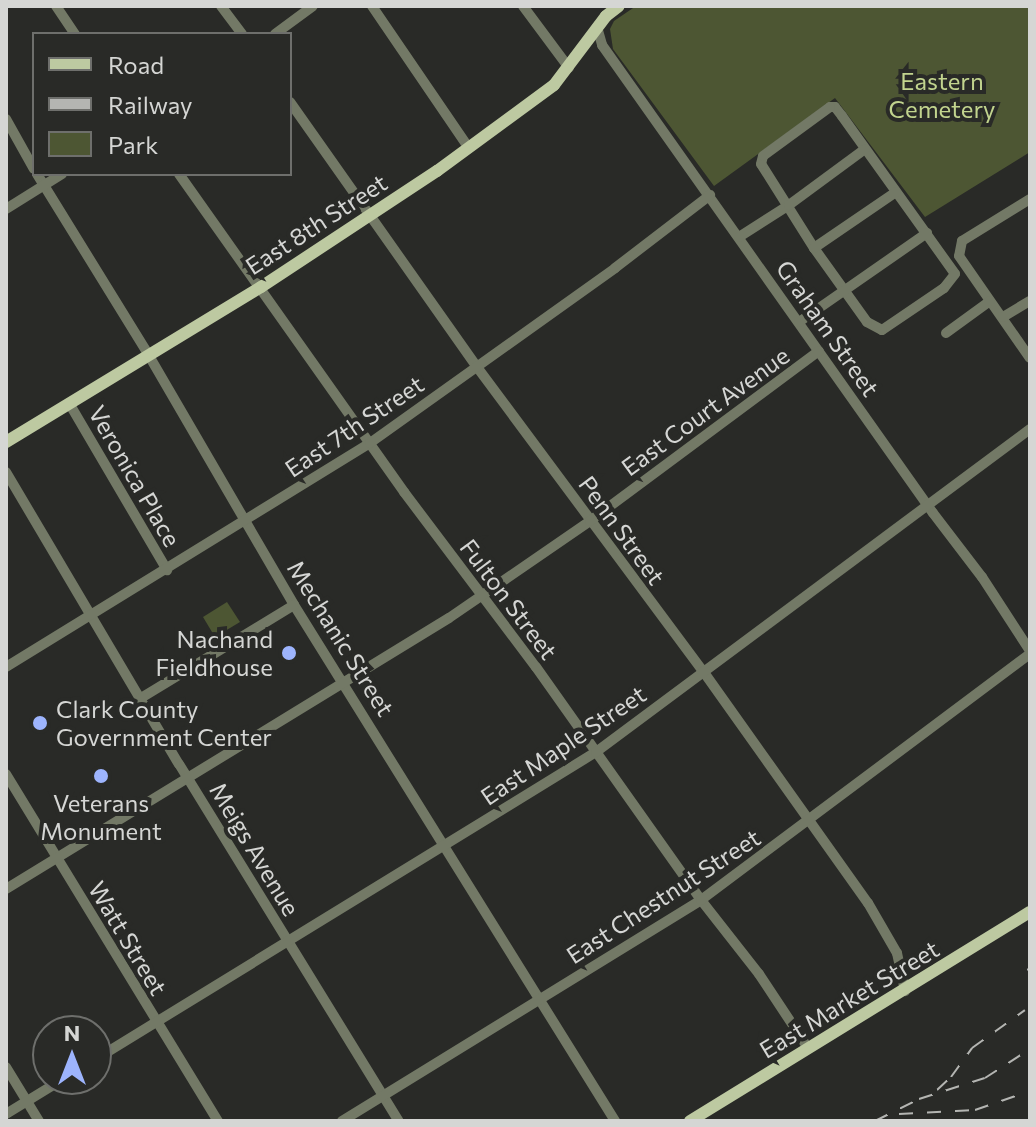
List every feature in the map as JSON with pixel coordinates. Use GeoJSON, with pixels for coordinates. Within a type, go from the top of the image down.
{"type":"FeatureCollection","features":[{"type":"Feature","properties":{"kind":"main road","name":"East 8th Street"},"geometry":{"type":"LineString","coordinates":[[6,442],[261,287],[469,148],[554,85],[597,27],[619,6]]}},
{"type":"Feature","properties":{"kind":"main road","name":"East Market Street"},"geometry":{"type":"LineString","coordinates":[[690,1121],[1030,912]]}},
{"type":"Feature","properties":{"kind":"street"},"geometry":{"type":"LineString","coordinates":[[56,6],[74,32]]}},
{"type":"Feature","properties":{"kind":"street"},"geometry":{"type":"LineString","coordinates":[[221,6],[240,32]]}},
{"type":"Feature","properties":{"kind":"street"},"geometry":{"type":"LineString","coordinates":[[278,32],[313,6]]}},
{"type":"Feature","properties":{"kind":"street"},"geometry":{"type":"LineString","coordinates":[[372,6],[469,148]]}},
{"type":"Feature","properties":{"kind":"street"},"geometry":{"type":"LineString","coordinates":[[523,6],[569,68]]}},
{"type":"Feature","properties":{"kind":"street","name":"Graham Street"},"geometry":{"type":"LineString","coordinates":[[597,27],[602,45],[982,577],[1030,653]]}},
{"type":"Feature","properties":{"kind":"street","name":"Penn Street"},"geometry":{"type":"LineString","coordinates":[[292,105],[477,367],[703,671],[883,924],[897,953],[905,991]]}},
{"type":"Feature","properties":{"kind":"street"},"geometry":{"type":"LineString","coordinates":[[830,107],[835,107],[865,149],[955,274],[944,288],[877,331],[814,248],[789,205],[763,171],[760,160],[830,107]]}},
{"type":"Feature","properties":{"kind":"street","name":"Mechanic Street"},"geometry":{"type":"LineString","coordinates":[[6,119],[32,167]]}},
{"type":"Feature","properties":{"kind":"street"},"geometry":{"type":"LineString","coordinates":[[739,237],[865,149]]}},
{"type":"Feature","properties":{"kind":"street","name":"Mechanic Street"},"geometry":{"type":"LineString","coordinates":[[37,176],[148,354],[294,605],[615,1121]]}},
{"type":"Feature","properties":{"kind":"street"},"geometry":{"type":"LineString","coordinates":[[6,209],[59,176]]}},
{"type":"Feature","properties":{"kind":"street","name":"Fulton Street"},"geometry":{"type":"LineString","coordinates":[[180,176],[701,900],[759,974],[808,1048]]}},
{"type":"Feature","properties":{"kind":"street"},"geometry":{"type":"LineString","coordinates":[[814,248],[896,192]]}},
{"type":"Feature","properties":{"kind":"street","name":"East 7th Street"},"geometry":{"type":"LineString","coordinates":[[6,667],[370,443],[710,195]]}},
{"type":"Feature","properties":{"kind":"street"},"geometry":{"type":"LineString","coordinates":[[1030,199],[962,241],[959,256],[1030,358]]}},
{"type":"Feature","properties":{"kind":"street","name":"East Court Avenue"},"geometry":{"type":"LineString","coordinates":[[799,322],[927,233]]}},
{"type":"Feature","properties":{"kind":"street"},"geometry":{"type":"LineString","coordinates":[[946,333],[990,301]]}},
{"type":"Feature","properties":{"kind":"street"},"geometry":{"type":"LineString","coordinates":[[1003,317],[1030,301]]}},
{"type":"Feature","properties":{"kind":"street","name":"East Court Avenue"},"geometry":{"type":"LineString","coordinates":[[6,889],[481,596],[590,521],[819,351]]}},
{"type":"Feature","properties":{"kind":"street","name":"Veronica Place"},"geometry":{"type":"LineString","coordinates":[[69,403],[167,570]]}},
{"type":"Feature","properties":{"kind":"street","name":"East Maple Street"},"geometry":{"type":"LineString","coordinates":[[112,1049],[596,752],[1030,429]]}},
{"type":"Feature","properties":{"kind":"street","name":"Meigs Avenue"},"geometry":{"type":"LineString","coordinates":[[6,472],[187,777],[399,1121]]}},
{"type":"Feature","properties":{"kind":"street"},"geometry":{"type":"LineString","coordinates":[[141,698],[294,605]]}},
{"type":"Feature","properties":{"kind":"street","name":"East Chestnut Street"},"geometry":{"type":"LineString","coordinates":[[342,1121],[701,900],[1030,653]]}},
{"type":"Feature","properties":{"kind":"street","name":"Watt Street"},"geometry":{"type":"LineString","coordinates":[[6,774],[218,1121]]}},
{"type":"Feature","properties":{"kind":"street"},"geometry":{"type":"LineString","coordinates":[[6,1067],[39,1121]]}},
{"type":"Feature","properties":{"kind":"street"},"geometry":{"type":"LineString","coordinates":[[6,1114],[37,1095]]}},
{"type":"Feature","properties":{"kind":"green space","name":"Eastern Cemetery"},"geometry":{"type":"Polygon","coordinates":[[[636,6],[1030,6],[1030,152],[925,217],[835,98],[714,186],[613,49],[610,29],[614,21],[636,6]]]}},
{"type":"Feature","properties":{"kind":"green space"},"geometry":{"type":"Polygon","coordinates":[[[227,602],[240,622],[215,637],[203,617],[227,602]]]}},
{"type":"Feature","properties":{"kind":"railway"},"geometry":{"type":"LineString","coordinates":[[937,1090],[951,1077],[972,1048],[1025,1010]]}},
{"type":"Feature","properties":{"kind":"railway"},"geometry":{"type":"LineString","coordinates":[[875,1121],[919,1099],[985,1078],[1030,1049]]}},
{"type":"Feature","properties":{"kind":"railway"},"geometry":{"type":"LineString","coordinates":[[899,1114],[975,1110],[1030,1091]]}},
{"type":"Feature","properties":{"kind":"place","name":"Nachand Fieldhouse"},"geometry":{"type":"Point","coordinates":[289,653]}},
{"type":"Feature","properties":{"kind":"place","name":"Clark County Government Center"},"geometry":{"type":"Point","coordinates":[40,723]}},
{"type":"Feature","properties":{"kind":"place","name":"Veterans Monument"},"geometry":{"type":"Point","coordinates":[101,776]}}]}
